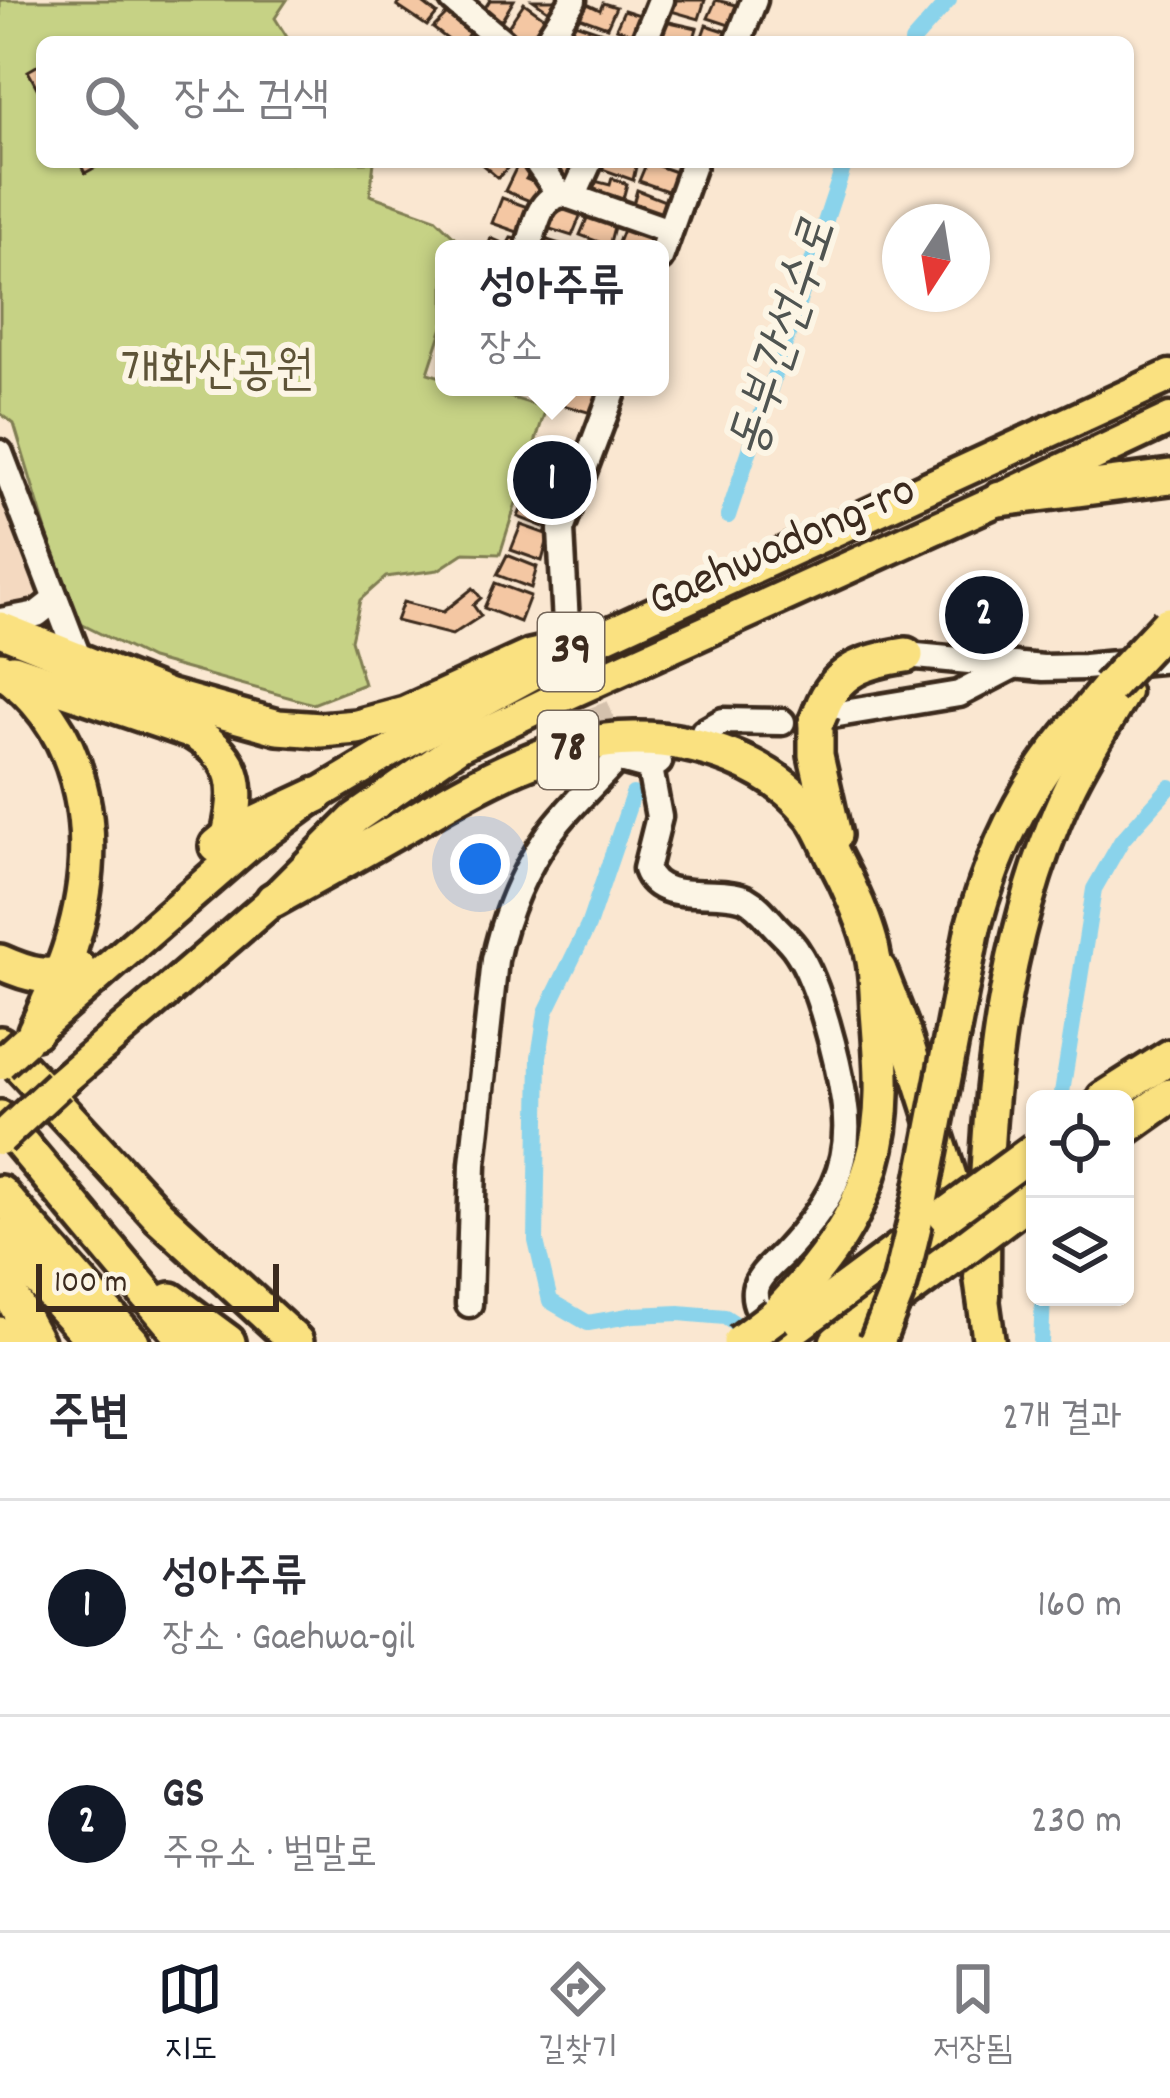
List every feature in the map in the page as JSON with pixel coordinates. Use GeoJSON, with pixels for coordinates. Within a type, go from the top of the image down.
{"type":"FeatureCollection","features":[{"type":"Feature","properties":{"kind":"highway"},"geometry":{"type":"LineString","coordinates":[[1000,500],[1170,477]]}},
{"type":"Feature","properties":{"kind":"highway"},"geometry":{"type":"LineString","coordinates":[[877,1342],[900,1284],[920,1201],[985,883],[1043,769],[1116,690],[1169,623]]}},
{"type":"Feature","properties":{"kind":"highway"},"geometry":{"type":"LineString","coordinates":[[5,630],[170,697],[278,727],[320,730],[357,727],[406,714],[576,634]]}},
{"type":"Feature","properties":{"kind":"highway"},"geometry":{"type":"LineString","coordinates":[[842,872],[816,754],[826,695],[856,668],[907,655]]}},
{"type":"Feature","properties":{"kind":"highway"},"geometry":{"type":"LineString","coordinates":[[0,668],[193,732],[211,743],[227,759],[235,780],[234,813],[220,843],[316,795]]}},
{"type":"Feature","properties":{"kind":"highway"},"geometry":{"type":"LineString","coordinates":[[0,668],[46,710],[65,743],[80,782],[86,825],[72,970],[20,1039],[159,1216],[289,1338]]}},
{"type":"Feature","properties":{"kind":"highway","name":"78"},"geometry":{"type":"LineString","coordinates":[[273,900],[493,775],[555,753],[638,738],[705,749],[741,761],[780,784],[813,816],[842,872],[873,953]]}},
{"type":"Feature","properties":{"kind":"highway"},"geometry":{"type":"LineString","coordinates":[[785,1334],[811,1279],[857,1207],[873,1162],[884,1079],[873,953]]}},
{"type":"Feature","properties":{"kind":"highway"},"geometry":{"type":"LineString","coordinates":[[0,962],[35,974],[72,970]]}},
{"type":"Feature","properties":{"kind":"highway"},"geometry":{"type":"LineString","coordinates":[[1134,1095],[1170,1057]]}},
{"type":"Feature","properties":{"kind":"highway"},"geometry":{"type":"LineString","coordinates":[[1134,1099],[1170,1071]]}},
{"type":"Feature","properties":{"kind":"highway"},"geometry":{"type":"LineString","coordinates":[[1134,1104],[1170,1096]]}},
{"type":"Feature","properties":{"kind":"highway"},"geometry":{"type":"LineString","coordinates":[[0,1118],[187,1342]]}},
{"type":"Feature","properties":{"kind":"highway"},"geometry":{"type":"LineString","coordinates":[[837,1342],[1026,1159]]}},
{"type":"Feature","properties":{"kind":"highway"},"geometry":{"type":"LineString","coordinates":[[950,1235],[1026,1178]]}},
{"type":"Feature","properties":{"kind":"highway"},"geometry":{"type":"LineString","coordinates":[[0,1192],[132,1342]]}},
{"type":"Feature","properties":{"kind":"highway"},"geometry":{"type":"LineString","coordinates":[[740,1342],[785,1334],[950,1235],[1029,1198]]}},
{"type":"Feature","properties":{"kind":"highway"},"geometry":{"type":"LineString","coordinates":[[0,1236],[95,1342]]}},
{"type":"Feature","properties":{"kind":"highway"},"geometry":{"type":"LineString","coordinates":[[111,1252],[228,1342]]}},
{"type":"Feature","properties":{"kind":"highway"},"geometry":{"type":"LineString","coordinates":[[0,1275],[36,1342]]}},
{"type":"Feature","properties":{"kind":"highway"},"geometry":{"type":"LineString","coordinates":[[0,1334],[5,1342]]}},
{"type":"Feature","properties":{"kind":"main road","name":"Gaehwadong-ro"},"geometry":{"type":"LineString","coordinates":[[0,1064],[20,1039],[249,845],[316,795],[576,634],[1170,376]]}},
{"type":"Feature","properties":{"kind":"main road","name":"Gaehwadong-ro"},"geometry":{"type":"LineString","coordinates":[[0,1139],[273,900],[355,818],[460,745],[1170,419]]}},
{"type":"Feature","properties":{"kind":"main road"},"geometry":{"type":"LineString","coordinates":[[984,1296],[986,1182],[1013,945],[1067,792],[1116,690]]}},
{"type":"Feature","properties":{"kind":"main road","name":"78"},"geometry":{"type":"LineString","coordinates":[[873,953],[955,1184],[984,1296],[989,1342]]}},
{"type":"Feature","properties":{"kind":"street"},"geometry":{"type":"LineString","coordinates":[[453,0],[496,36]]}},
{"type":"Feature","properties":{"kind":"street"},"geometry":{"type":"LineString","coordinates":[[550,36],[573,0]]}},
{"type":"Feature","properties":{"kind":"street"},"geometry":{"type":"LineString","coordinates":[[646,36],[661,0]]}},
{"type":"Feature","properties":{"kind":"street"},"geometry":{"type":"LineString","coordinates":[[740,36],[754,0]]}},
{"type":"Feature","properties":{"kind":"street"},"geometry":{"type":"LineString","coordinates":[[541,168],[558,192],[669,231]]}},
{"type":"Feature","properties":{"kind":"street"},"geometry":{"type":"LineString","coordinates":[[531,240],[545,202],[558,192],[575,193],[586,168]]}},
{"type":"Feature","properties":{"kind":"street"},"geometry":{"type":"LineString","coordinates":[[666,240],[692,168]]}},
{"type":"Feature","properties":{"kind":"street"},"geometry":{"type":"LineString","coordinates":[[576,634],[561,530],[612,396]]}},
{"type":"Feature","properties":{"kind":"street"},"geometry":{"type":"LineString","coordinates":[[0,453],[80,662]]}},
{"type":"Feature","properties":{"kind":"street"},"geometry":{"type":"LineString","coordinates":[[5,630],[55,600]]}},
{"type":"Feature","properties":{"kind":"street"},"geometry":{"type":"LineString","coordinates":[[907,655],[1084,667],[1170,658]]}},
{"type":"Feature","properties":{"kind":"street"},"geometry":{"type":"LineString","coordinates":[[823,716],[959,694],[1015,665]]}},
{"type":"Feature","properties":{"kind":"street"},"geometry":{"type":"LineString","coordinates":[[704,732],[724,721],[782,722]]}},
{"type":"Feature","properties":{"kind":"street"},"geometry":{"type":"LineString","coordinates":[[469,1304],[473,1164],[500,935],[516,892],[553,829],[617,759],[658,763],[658,817],[646,869],[652,882],[673,890],[736,896],[760,909],[798,952],[837,1064],[848,1123],[839,1177],[821,1211],[755,1289],[761,1315],[785,1334]]}},
{"type":"Feature","properties":{"kind":"shaded area"},"geometry":{"type":"Polygon","coordinates":[[[0,485],[39,596],[12,614],[0,609],[0,485]]]}},
{"type":"Feature","properties":{"kind":"green space","name":"개화산공원"},"geometry":{"type":"Polygon","coordinates":[[[0,0],[287,0],[275,18],[286,36],[36,36],[36,168],[373,168],[370,195],[435,218],[458,240],[435,240],[435,352],[428,373],[435,375],[435,396],[506,396],[546,408],[500,554],[464,553],[438,570],[386,577],[360,600],[351,640],[364,684],[313,704],[151,659],[73,620],[14,424],[0,413],[0,0]]]}},
{"type":"Feature","properties":{"kind":"building"},"geometry":{"type":"Polygon","coordinates":[[[403,0],[428,0],[424,4],[437,14],[427,26],[397,6],[403,0]]]}},
{"type":"Feature","properties":{"kind":"building"},"geometry":{"type":"Polygon","coordinates":[[[490,0],[514,0],[500,23],[481,14],[490,0]]]}},
{"type":"Feature","properties":{"kind":"building"},"geometry":{"type":"Polygon","coordinates":[[[533,0],[563,0],[553,14],[533,0]]]}},
{"type":"Feature","properties":{"kind":"building"},"geometry":{"type":"Polygon","coordinates":[[[675,0],[705,0],[699,19],[671,11],[675,0]]]}},
{"type":"Feature","properties":{"kind":"building"},"geometry":{"type":"Polygon","coordinates":[[[716,0],[744,7],[735,27],[708,18],[716,0]]]}},
{"type":"Feature","properties":{"kind":"building"},"geometry":{"type":"Polygon","coordinates":[[[524,3],[545,18],[534,36],[503,34],[524,3]]]}},
{"type":"Feature","properties":{"kind":"building"},"geometry":{"type":"Polygon","coordinates":[[[585,3],[600,10],[603,3],[616,7],[607,27],[577,16],[585,3]]]}},
{"type":"Feature","properties":{"kind":"building"},"geometry":{"type":"Polygon","coordinates":[[[624,10],[649,18],[643,36],[616,28],[624,10]]]}},
{"type":"Feature","properties":{"kind":"building"},"geometry":{"type":"Polygon","coordinates":[[[447,14],[469,33],[443,36],[433,28],[447,14]]]}},
{"type":"Feature","properties":{"kind":"building"},"geometry":{"type":"Polygon","coordinates":[[[665,21],[697,28],[695,36],[659,36],[665,21]]]}},
{"type":"Feature","properties":{"kind":"building"},"geometry":{"type":"Polygon","coordinates":[[[575,23],[602,32],[600,36],[568,36],[575,23]]]}},
{"type":"Feature","properties":{"kind":"building"},"geometry":{"type":"Polygon","coordinates":[[[706,25],[734,34],[733,36],[702,36],[706,25]]]}},
{"type":"Feature","properties":{"kind":"building"},"geometry":{"type":"Polygon","coordinates":[[[486,168],[507,168],[498,178],[486,168]]]}},
{"type":"Feature","properties":{"kind":"building"},"geometry":{"type":"Polygon","coordinates":[[[516,168],[531,171],[526,179],[545,187],[530,201],[505,191],[516,168]]]}},
{"type":"Feature","properties":{"kind":"building"},"geometry":{"type":"Polygon","coordinates":[[[551,168],[574,168],[577,174],[561,182],[551,168]]]}},
{"type":"Feature","properties":{"kind":"building"},"geometry":{"type":"Polygon","coordinates":[[[599,168],[636,168],[633,180],[599,168]]]}},
{"type":"Feature","properties":{"kind":"building"},"geometry":{"type":"Polygon","coordinates":[[[644,168],[681,174],[673,193],[639,181],[644,168]]]}},
{"type":"Feature","properties":{"kind":"building"},"geometry":{"type":"Polygon","coordinates":[[[612,178],[627,184],[621,206],[587,195],[591,180],[610,185],[612,178]]]}},
{"type":"Feature","properties":{"kind":"building"},"geometry":{"type":"Polygon","coordinates":[[[637,190],[670,203],[663,222],[631,211],[637,190]]]}},
{"type":"Feature","properties":{"kind":"building"},"geometry":{"type":"Polygon","coordinates":[[[502,198],[533,209],[526,235],[492,223],[502,198]]]}},
{"type":"Feature","properties":{"kind":"building"},"geometry":{"type":"Polygon","coordinates":[[[555,207],[581,214],[572,236],[547,228],[555,207]]]}},
{"type":"Feature","properties":{"kind":"building"},"geometry":{"type":"Polygon","coordinates":[[[588,216],[614,227],[611,240],[580,235],[588,216]]]}},
{"type":"Feature","properties":{"kind":"building"},"geometry":{"type":"Polygon","coordinates":[[[624,227],[655,240],[619,240],[624,227]]]}},
{"type":"Feature","properties":{"kind":"building"},"geometry":{"type":"Polygon","coordinates":[[[557,396],[600,396],[595,414],[555,403],[557,396]]]}},
{"type":"Feature","properties":{"kind":"building"},"geometry":{"type":"Polygon","coordinates":[[[554,465],[572,477],[569,490],[554,483],[551,495],[531,487],[536,469],[552,475],[554,465]]]}},
{"type":"Feature","properties":{"kind":"building"},"geometry":{"type":"Polygon","coordinates":[[[527,495],[564,508],[554,531],[518,517],[527,495]]]}},
{"type":"Feature","properties":{"kind":"building"},"geometry":{"type":"Polygon","coordinates":[[[521,525],[549,535],[542,561],[511,550],[521,525]]]}},
{"type":"Feature","properties":{"kind":"building"},"geometry":{"type":"Polygon","coordinates":[[[507,555],[537,567],[531,588],[497,575],[507,555]]]}},
{"type":"Feature","properties":{"kind":"building"},"geometry":{"type":"Polygon","coordinates":[[[495,583],[530,596],[520,622],[484,608],[495,583]]]}},
{"type":"Feature","properties":{"kind":"building"},"geometry":{"type":"Polygon","coordinates":[[[473,588],[481,598],[473,605],[481,616],[452,635],[396,621],[403,602],[443,612],[473,588]]]}},
{"type":"Feature","properties":{"kind":"waterway","name":"동부간선수로"},"geometry":{"type":"LineString","coordinates":[[917,36],[949,0]]}},
{"type":"Feature","properties":{"kind":"waterway","name":"동부간선수로"},"geometry":{"type":"LineString","coordinates":[[728,516],[843,168]]}},
{"type":"Feature","properties":{"kind":"waterway","name":"동부간선수로"},"geometry":{"type":"LineString","coordinates":[[1062,1090],[1094,889],[1122,840],[1170,787]]}},
{"type":"Feature","properties":{"kind":"waterway","name":"동부간선수로"},"geometry":{"type":"LineString","coordinates":[[633,794],[588,926],[546,1012],[539,1057],[536,1241],[550,1301],[588,1323],[679,1313],[725,1317],[754,1336]]}},
{"type":"Feature","properties":{"kind":"waterway","name":"동부간선수로"},"geometry":{"type":"LineString","coordinates":[[1041,1342],[1043,1306]]}},
{"type":"Feature","properties":{"kind":"tunnel"},"geometry":{"type":"LineString","coordinates":[[571,638],[614,752]]}},
{"type":"Feature","properties":{"kind":"place","name":"성아주류"},"geometry":{"type":"Point","coordinates":[552,480]}},
{"type":"Feature","properties":{"kind":"place","name":"GS"},"geometry":{"type":"Point","coordinates":[984,615]}}]}
